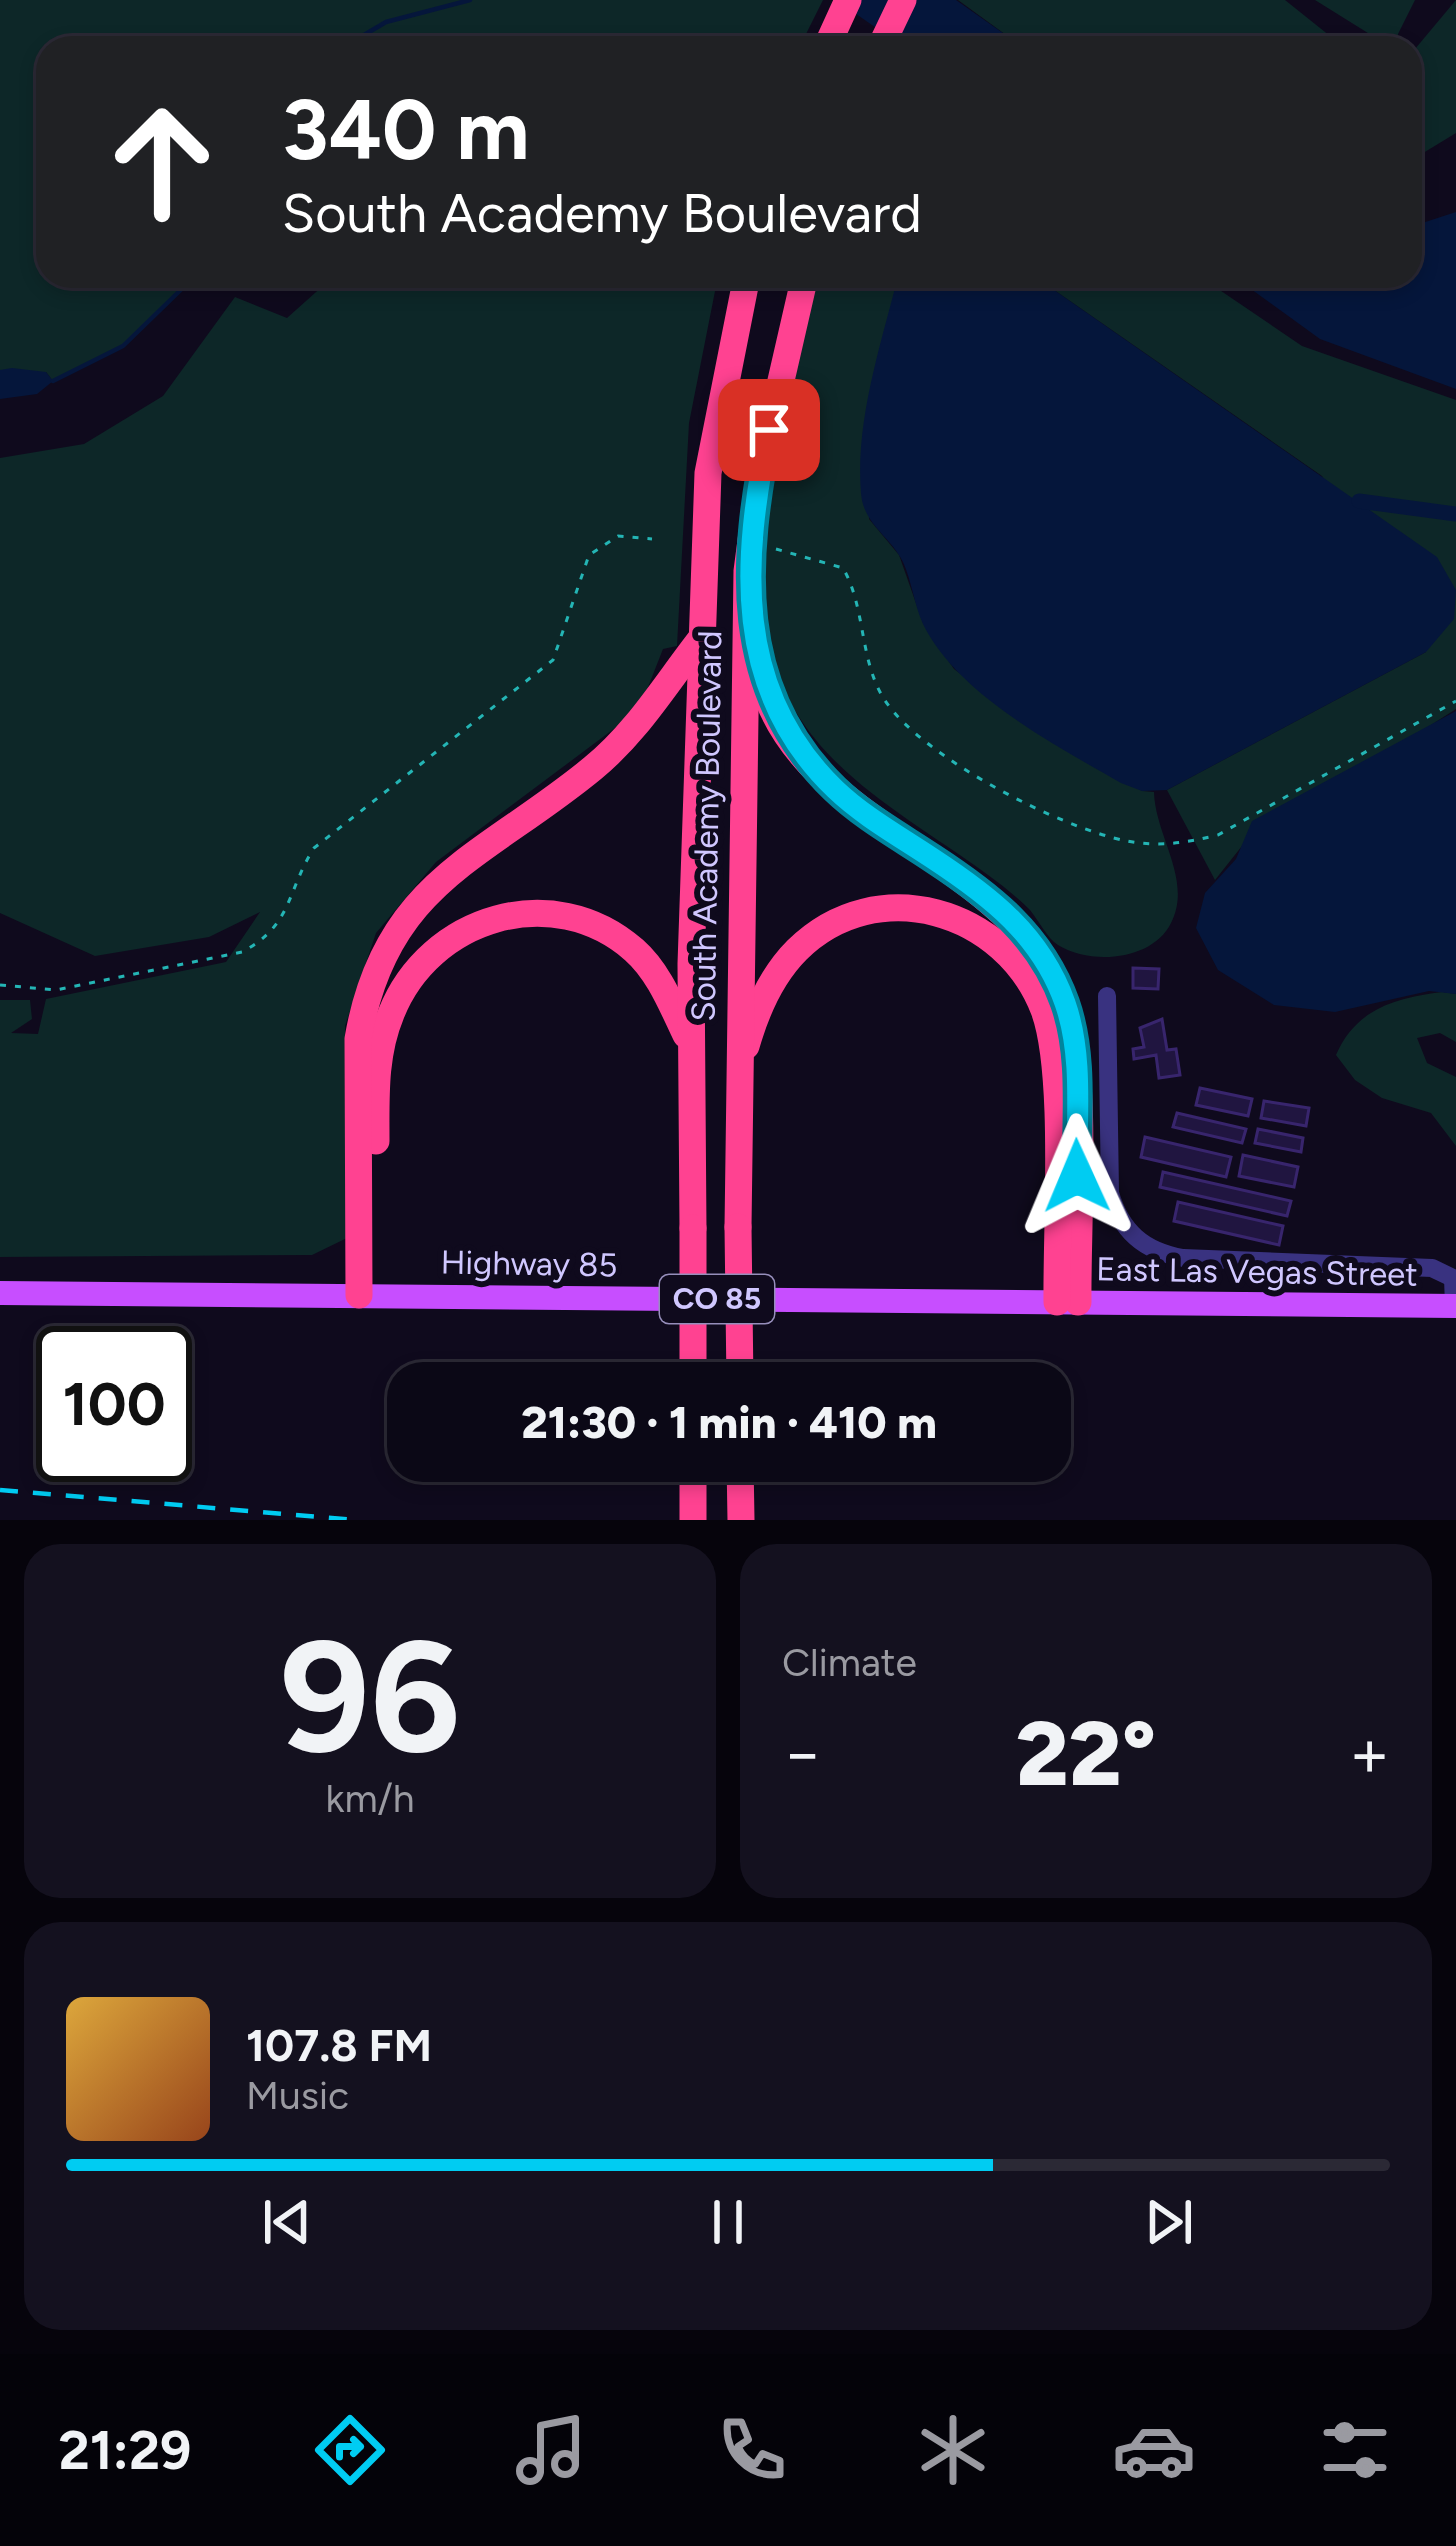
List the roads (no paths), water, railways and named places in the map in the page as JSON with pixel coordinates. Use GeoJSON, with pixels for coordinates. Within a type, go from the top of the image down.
{"type":"FeatureCollection","features":[{"type":"Feature","properties":{"kind":"highway"},"geometry":{"type":"LineString","coordinates":[[832,36],[848,0]]}},
{"type":"Feature","properties":{"kind":"highway"},"geometry":{"type":"LineString","coordinates":[[886,36],[903,0]]}},
{"type":"Feature","properties":{"kind":"highway","name":"South Academy Boulevard"},"geometry":{"type":"LineString","coordinates":[[693,1362],[692,1048],[708,473],[745,288]]}},
{"type":"Feature","properties":{"kind":"highway","name":"South Academy Boulevard"},"geometry":{"type":"LineString","coordinates":[[740,1362],[737,1079],[747,571],[760,472],[802,288]]}},
{"type":"Feature","properties":{"kind":"highway"},"geometry":{"type":"LineString","coordinates":[[747,571],[756,657],[792,740],[848,801],[1012,918],[1064,1002],[1076,1057],[1067,1302]]}},
{"type":"Feature","properties":{"kind":"highway"},"geometry":{"type":"LineString","coordinates":[[368,1295],[358,1039],[363,1007],[386,948],[427,892],[619,744],[700,640]]}},
{"type":"Feature","properties":{"kind":"highway"},"geometry":{"type":"LineString","coordinates":[[737,1079],[752,1027],[776,976],[825,929],[878,909],[909,908],[940,911],[994,938],[1031,983],[1051,1031],[1067,1302]]}},
{"type":"Feature","properties":{"kind":"highway"},"geometry":{"type":"LineString","coordinates":[[368,1295],[380,1046],[392,1011],[428,958],[490,917],[535,911],[572,918],[635,950],[658,978],[692,1048]]}},
{"type":"Feature","properties":{"kind":"highway"},"geometry":{"type":"LineString","coordinates":[[693,1482],[693,1520]]}},
{"type":"Feature","properties":{"kind":"highway"},"geometry":{"type":"LineString","coordinates":[[740,1482],[741,1520]]}},
{"type":"Feature","properties":{"kind":"main road","name":"Highway 85"},"geometry":{"type":"LineString","coordinates":[[0,1293],[1067,1302]]}},
{"type":"Feature","properties":{"kind":"main road","name":"East Las Vegas Street"},"geometry":{"type":"LineString","coordinates":[[1067,1302],[1455,1306]]}},
{"type":"Feature","properties":{"kind":"lane"},"geometry":{"type":"LineString","coordinates":[[1107,996],[1110,1193],[1118,1222],[1161,1254],[1183,1258],[1432,1268],[1453,1278],[1455,1306]]}},
{"type":"Feature","properties":{"kind":"water"},"geometry":{"type":"Polygon","coordinates":[[[836,0],[956,0],[1007,36],[888,36],[836,0]]]}},
{"type":"Feature","properties":{"kind":"water"},"geometry":{"type":"Polygon","coordinates":[[[1456,212],[1456,389],[1320,339],[1250,288],[1422,288],[1422,223],[1456,212]]]}},
{"type":"Feature","properties":{"kind":"water"},"geometry":{"type":"Polygon","coordinates":[[[895,288],[1051,288],[1437,557],[1456,590],[1454,619],[1426,652],[1167,790],[1142,791],[1121,783],[983,695],[959,673],[923,624],[903,562],[872,522],[861,493],[862,438],[895,288]]]}},
{"type":"Feature","properties":{"kind":"water"},"geometry":{"type":"Polygon","coordinates":[[[0,370],[46,372],[53,381],[37,394],[0,399],[0,370]]]}},
{"type":"Feature","properties":{"kind":"water"},"geometry":{"type":"Polygon","coordinates":[[[1456,711],[1456,994],[1429,991],[1335,1012],[1274,1005],[1218,970],[1196,928],[1205,893],[1236,859],[1252,821],[1456,711]]]}},
{"type":"Feature","properties":{"kind":"waterway"},"geometry":{"type":"LineString","coordinates":[[362,36],[386,22],[470,0]]}},
{"type":"Feature","properties":{"kind":"waterway"},"geometry":{"type":"LineString","coordinates":[[53,381],[123,346],[183,288]]}},
{"type":"Feature","properties":{"kind":"waterway"},"geometry":{"type":"LineString","coordinates":[[1359,501],[1456,514]]}},
{"type":"Feature","properties":{"kind":"railway"},"geometry":{"type":"LineString","coordinates":[[0,1490],[356,1520]]}}]}
